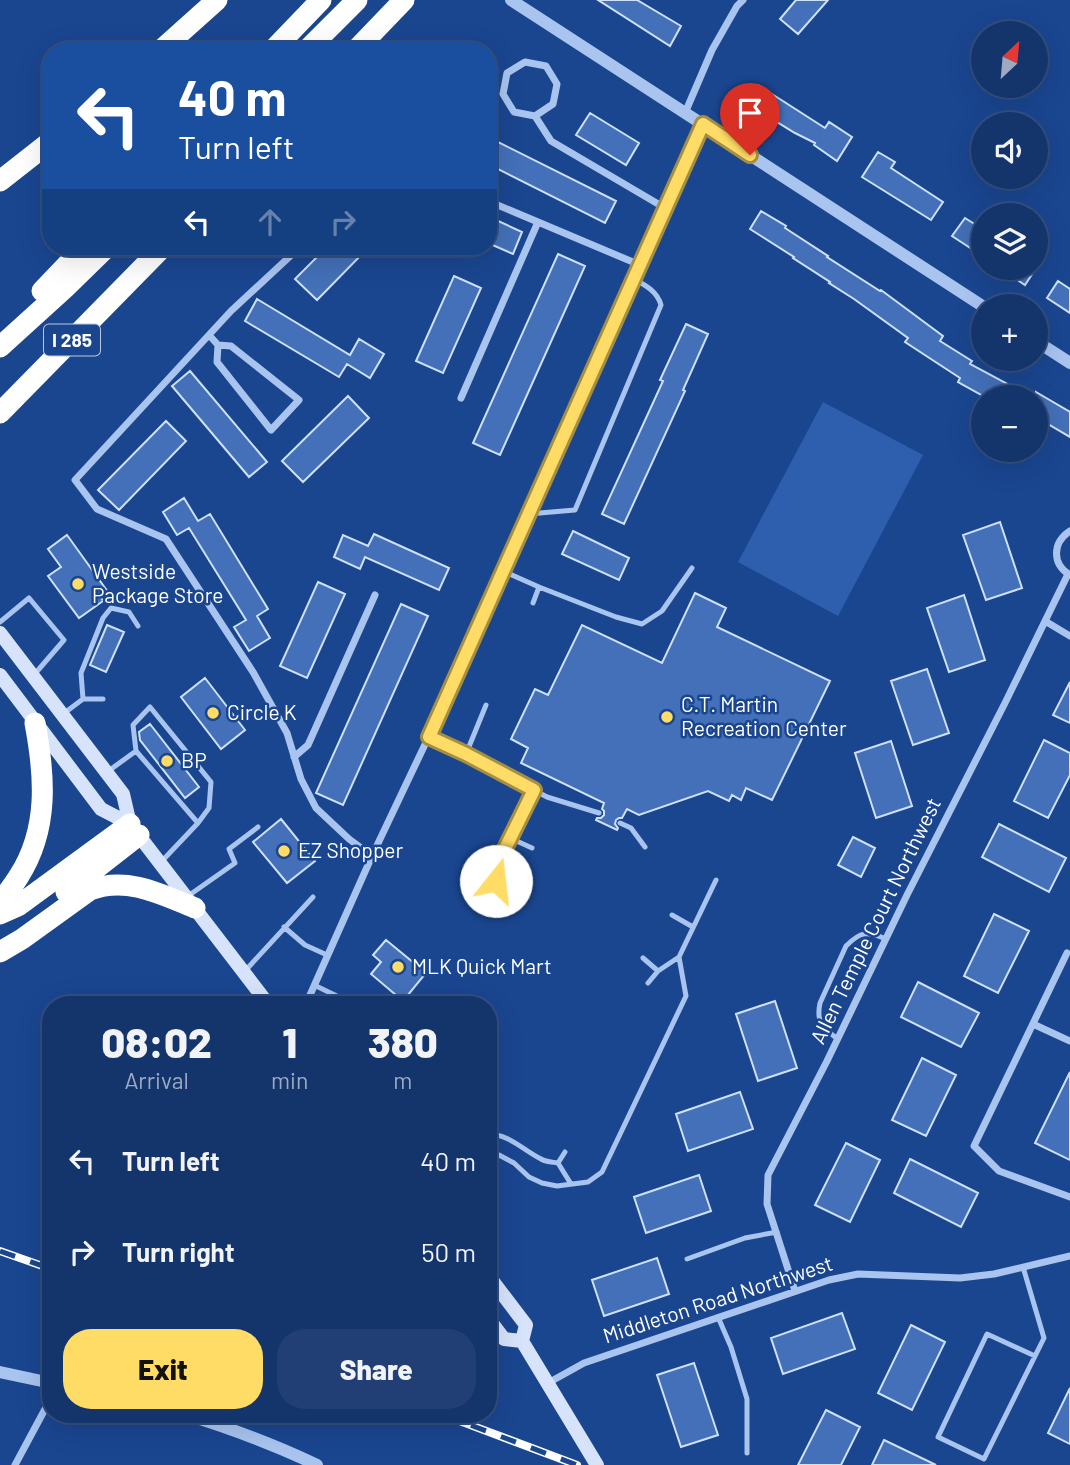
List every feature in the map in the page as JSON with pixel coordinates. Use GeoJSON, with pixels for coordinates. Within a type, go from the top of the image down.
{"type":"FeatureCollection","features":[{"type":"Feature","properties":{"kind":"highway"},"geometry":{"type":"LineString","coordinates":[[170,42],[217,0]]}},
{"type":"Feature","properties":{"kind":"highway"},"geometry":{"type":"LineString","coordinates":[[281,42],[321,0]]}},
{"type":"Feature","properties":{"kind":"highway"},"geometry":{"type":"LineString","coordinates":[[315,42],[357,0]]}},
{"type":"Feature","properties":{"kind":"highway"},"geometry":{"type":"LineString","coordinates":[[364,42],[404,0]]}},
{"type":"Feature","properties":{"kind":"highway"},"geometry":{"type":"LineString","coordinates":[[0,181],[42,148]]}},
{"type":"Feature","properties":{"kind":"highway","name":"I 285"},"geometry":{"type":"LineString","coordinates":[[0,335],[76,256]]}},
{"type":"Feature","properties":{"kind":"highway"},"geometry":{"type":"LineString","coordinates":[[0,347],[98,256]]}},
{"type":"Feature","properties":{"kind":"highway","name":"I 285"},"geometry":{"type":"LineString","coordinates":[[0,413],[154,256]]}},
{"type":"Feature","properties":{"kind":"highway"},"geometry":{"type":"LineString","coordinates":[[0,903],[31,854],[43,804],[42,758],[35,723]]}},
{"type":"Feature","properties":{"kind":"highway"},"geometry":{"type":"LineString","coordinates":[[0,914],[18,906],[135,830]]}},
{"type":"Feature","properties":{"kind":"highway"},"geometry":{"type":"LineString","coordinates":[[0,936],[50,904],[135,830]]}},
{"type":"Feature","properties":{"kind":"highway"},"geometry":{"type":"LineString","coordinates":[[0,951],[90,890],[102,886],[117,884],[150,889],[191,903]]}},
{"type":"Feature","properties":{"kind":"main road"},"geometry":{"type":"LineString","coordinates":[[0,633],[123,794],[135,830],[262,996]]}},
{"type":"Feature","properties":{"kind":"main road"},"geometry":{"type":"LineString","coordinates":[[0,675],[101,809],[135,830]]}},
{"type":"Feature","properties":{"kind":"main road"},"geometry":{"type":"LineString","coordinates":[[497,1287],[526,1325],[522,1341],[597,1465]]}},
{"type":"Feature","properties":{"kind":"main road"},"geometry":{"type":"LineString","coordinates":[[497,1330],[504,1339],[522,1341]]}},
{"type":"Feature","properties":{"kind":"street"},"geometry":{"type":"LineString","coordinates":[[511,0],[971,299]]}},
{"type":"Feature","properties":{"kind":"street"},"geometry":{"type":"LineString","coordinates":[[685,113],[712,50],[743,0]]}},
{"type":"Feature","properties":{"kind":"street"},"geometry":{"type":"LineString","coordinates":[[535,116],[553,104],[557,83],[545,66],[525,62],[507,73],[503,94],[514,112],[535,116],[551,141],[666,208]]}},
{"type":"Feature","properties":{"kind":"street"},"geometry":{"type":"LineString","coordinates":[[309,996],[429,737],[703,124]]}},
{"type":"Feature","properties":{"kind":"street"},"geometry":{"type":"LineString","coordinates":[[497,205],[640,265]]}},
{"type":"Feature","properties":{"kind":"street"},"geometry":{"type":"LineString","coordinates":[[461,398],[538,222]]}},
{"type":"Feature","properties":{"kind":"street"},"geometry":{"type":"LineString","coordinates":[[290,256],[231,311],[75,480],[97,509],[166,539],[253,672],[287,733],[301,779],[316,808],[372,856]]}},
{"type":"Feature","properties":{"kind":"street"},"geometry":{"type":"LineString","coordinates":[[209,335],[218,345],[231,346],[299,400],[271,430],[217,362],[218,345]]}},
{"type":"Feature","properties":{"kind":"street"},"geometry":{"type":"LineString","coordinates":[[1048,349],[1070,363]]}},
{"type":"Feature","properties":{"kind":"street"},"geometry":{"type":"LineString","coordinates":[[1069,574],[1058,564],[1056,549],[1063,536],[1070,531]]}},
{"type":"Feature","properties":{"kind":"street","name":"Allen Temple Court Northwest"},"geometry":{"type":"LineString","coordinates":[[795,1291],[767,1204],[768,1175],[1069,574]]}},
{"type":"Feature","properties":{"kind":"street"},"geometry":{"type":"LineString","coordinates":[[294,757],[308,745],[375,596]]}},
{"type":"Feature","properties":{"kind":"street"},"geometry":{"type":"LineString","coordinates":[[1045,621],[1070,636]]}},
{"type":"Feature","properties":{"kind":"street"},"geometry":{"type":"LineString","coordinates":[[1067,953],[974,1146],[999,1171],[1070,1197]]}},
{"type":"Feature","properties":{"kind":"street"},"geometry":{"type":"LineString","coordinates":[[1034,1024],[1070,1041]]}},
{"type":"Feature","properties":{"kind":"street","name":"Middleton Road Northwest"},"geometry":{"type":"LineString","coordinates":[[548,1383],[584,1363],[829,1280],[859,1274],[960,1278],[994,1274],[1070,1256]]}},
{"type":"Feature","properties":{"kind":"street"},"geometry":{"type":"LineString","coordinates":[[0,1372],[42,1381]]}},
{"type":"Feature","properties":{"kind":"street"},"geometry":{"type":"LineString","coordinates":[[15,1465],[42,1415]]}},
{"type":"Feature","properties":{"kind":"street"},"geometry":{"type":"LineString","coordinates":[[215,1423],[317,1465]]}},
{"type":"Feature","properties":{"kind":"lane"},"geometry":{"type":"LineString","coordinates":[[528,514],[575,510],[661,304],[654,293],[634,279]]}},
{"type":"Feature","properties":{"kind":"lane"},"geometry":{"type":"LineString","coordinates":[[503,571],[616,617],[642,624],[662,611],[692,568]]}},
{"type":"Feature","properties":{"kind":"lane"},"geometry":{"type":"LineString","coordinates":[[533,603],[539,587]]}},
{"type":"Feature","properties":{"kind":"lane"},"geometry":{"type":"LineString","coordinates":[[0,622],[29,598],[64,640],[33,676]]}},
{"type":"Feature","properties":{"kind":"lane"},"geometry":{"type":"LineString","coordinates":[[83,699],[81,673],[103,618],[111,608],[129,612],[138,626]]}},
{"type":"Feature","properties":{"kind":"lane"},"geometry":{"type":"LineString","coordinates":[[63,715],[83,699],[103,699]]}},
{"type":"Feature","properties":{"kind":"lane"},"geometry":{"type":"LineString","coordinates":[[466,754],[486,705]]}},
{"type":"Feature","properties":{"kind":"lane"},"geometry":{"type":"LineString","coordinates":[[160,862],[198,823],[209,808],[211,782],[150,707],[133,724],[136,751],[198,823]]}},
{"type":"Feature","properties":{"kind":"lane"},"geometry":{"type":"LineString","coordinates":[[429,737],[547,797],[599,813]]}},
{"type":"Feature","properties":{"kind":"lane"},"geometry":{"type":"LineString","coordinates":[[107,772],[136,751]]}},
{"type":"Feature","properties":{"kind":"lane"},"geometry":{"type":"LineString","coordinates":[[510,894],[496,881],[496,867],[534,790]]}},
{"type":"Feature","properties":{"kind":"lane"},"geometry":{"type":"LineString","coordinates":[[620,823],[631,828],[645,847]]}},
{"type":"Feature","properties":{"kind":"lane"},"geometry":{"type":"LineString","coordinates":[[191,903],[235,863],[229,849],[258,827]]}},
{"type":"Feature","properties":{"kind":"lane"},"geometry":{"type":"LineString","coordinates":[[510,838],[531,848]]}},
{"type":"Feature","properties":{"kind":"lane"},"geometry":{"type":"LineString","coordinates":[[648,983],[658,971],[679,957],[716,880]]}},
{"type":"Feature","properties":{"kind":"lane"},"geometry":{"type":"LineString","coordinates":[[244,972],[313,897]]}},
{"type":"Feature","properties":{"kind":"lane"},"geometry":{"type":"LineString","coordinates":[[672,915],[693,927]]}},
{"type":"Feature","properties":{"kind":"lane"},"geometry":{"type":"LineString","coordinates":[[284,927],[305,945],[327,955]]}},
{"type":"Feature","properties":{"kind":"lane"},"geometry":{"type":"LineString","coordinates":[[838,1039],[822,1027],[818,1012],[846,946],[863,933],[886,939]]}},
{"type":"Feature","properties":{"kind":"lane"},"geometry":{"type":"LineString","coordinates":[[497,1155],[514,1163],[529,1177],[557,1186],[588,1182],[603,1172],[686,996],[679,957]]}},
{"type":"Feature","properties":{"kind":"lane"},"geometry":{"type":"LineString","coordinates":[[643,958],[658,971]]}},
{"type":"Feature","properties":{"kind":"lane"},"geometry":{"type":"LineString","coordinates":[[314,985],[337,996]]}},
{"type":"Feature","properties":{"kind":"lane"},"geometry":{"type":"LineString","coordinates":[[497,1135],[507,1138],[543,1161],[558,1163]]}},
{"type":"Feature","properties":{"kind":"lane"},"geometry":{"type":"LineString","coordinates":[[558,1163],[565,1152]]}},
{"type":"Feature","properties":{"kind":"lane"},"geometry":{"type":"LineString","coordinates":[[558,1163],[571,1184]]}},
{"type":"Feature","properties":{"kind":"lane"},"geometry":{"type":"LineString","coordinates":[[687,1259],[745,1238],[776,1232]]}},
{"type":"Feature","properties":{"kind":"lane"},"geometry":{"type":"LineString","coordinates":[[1023,1267],[1044,1338],[984,1459],[938,1437],[987,1334],[1035,1356]]}},
{"type":"Feature","properties":{"kind":"lane"},"geometry":{"type":"LineString","coordinates":[[718,1317],[731,1347],[747,1399],[747,1453]]}},
{"type":"Feature","properties":{"kind":"shaded area"},"geometry":{"type":"Polygon","coordinates":[[[823,402],[923,455],[838,616],[738,562],[823,402]]]}},
{"type":"Feature","properties":{"kind":"building"},"geometry":{"type":"Polygon","coordinates":[[[598,0],[637,0],[681,26],[670,46],[598,0]]]}},
{"type":"Feature","properties":{"kind":"building"},"geometry":{"type":"Polygon","coordinates":[[[796,0],[828,0],[798,34],[780,19],[796,0]]]}},
{"type":"Feature","properties":{"kind":"building"},"geometry":{"type":"Polygon","coordinates":[[[758,85],[825,128],[829,122],[852,137],[837,161],[814,145],[815,143],[746,103],[758,85]]]}},
{"type":"Feature","properties":{"kind":"building"},"geometry":{"type":"Polygon","coordinates":[[[590,113],[639,143],[626,165],[576,135],[590,113]]]}},
{"type":"Feature","properties":{"kind":"building"},"geometry":{"type":"Polygon","coordinates":[[[497,142],[616,201],[605,223],[497,169],[497,142]]]}},
{"type":"Feature","properties":{"kind":"building"},"geometry":{"type":"Polygon","coordinates":[[[878,152],[895,162],[891,168],[943,202],[931,220],[862,177],[878,152]]]}},
{"type":"Feature","properties":{"kind":"building"},"geometry":{"type":"Polygon","coordinates":[[[761,211],[786,226],[785,228],[881,290],[943,336],[940,341],[971,360],[971,371],[983,371],[1009,385],[971,385],[971,389],[958,382],[960,378],[905,342],[908,338],[750,229],[761,211]]]}},
{"type":"Feature","properties":{"kind":"building"},"geometry":{"type":"Polygon","coordinates":[[[965,218],[971,222],[971,248],[952,236],[965,218]]]}},
{"type":"Feature","properties":{"kind":"building"},"geometry":{"type":"Polygon","coordinates":[[[497,220],[522,232],[513,254],[497,247],[497,220]]]}},
{"type":"Feature","properties":{"kind":"building"},"geometry":{"type":"Polygon","coordinates":[[[558,254],[585,266],[500,455],[473,443],[558,254]]]}},
{"type":"Feature","properties":{"kind":"building"},"geometry":{"type":"Polygon","coordinates":[[[318,256],[360,256],[317,300],[295,279],[318,256]]]}},
{"type":"Feature","properties":{"kind":"building"},"geometry":{"type":"Polygon","coordinates":[[[454,276],[481,288],[443,373],[416,361],[454,276]]]}},
{"type":"Feature","properties":{"kind":"building"},"geometry":{"type":"Polygon","coordinates":[[[1058,281],[1070,289],[1070,313],[1048,299],[1058,281]]]}},
{"type":"Feature","properties":{"kind":"building"},"geometry":{"type":"Polygon","coordinates":[[[257,299],[350,355],[359,339],[384,354],[370,378],[347,364],[339,377],[245,321],[257,299]]]}},
{"type":"Feature","properties":{"kind":"building"},"geometry":{"type":"Polygon","coordinates":[[[686,324],[708,334],[624,524],[602,514],[686,324]]]}},
{"type":"Feature","properties":{"kind":"building"},"geometry":{"type":"Polygon","coordinates":[[[190,371],[267,462],[249,477],[172,386],[190,371]]]}},
{"type":"Feature","properties":{"kind":"building"},"geometry":{"type":"Polygon","coordinates":[[[348,396],[369,418],[303,482],[282,461],[348,396]]]}},
{"type":"Feature","properties":{"kind":"building"},"geometry":{"type":"Polygon","coordinates":[[[1048,399],[1070,412],[1070,437],[1048,424],[1048,399]]]}},
{"type":"Feature","properties":{"kind":"building"},"geometry":{"type":"Polygon","coordinates":[[[166,421],[186,441],[119,510],[98,490],[166,421]]]}},
{"type":"Feature","properties":{"kind":"building"},"geometry":{"type":"Polygon","coordinates":[[[184,498],[198,521],[210,514],[268,609],[257,616],[270,638],[249,651],[234,627],[246,620],[189,528],[177,535],[163,512],[184,498]]]}},
{"type":"Feature","properties":{"kind":"building"},"geometry":{"type":"Polygon","coordinates":[[[1000,522],[1022,588],[986,600],[963,535],[1000,522]]]}},
{"type":"Feature","properties":{"kind":"building"},"geometry":{"type":"Polygon","coordinates":[[[573,531],[629,558],[619,580],[562,554],[573,531]]]}},
{"type":"Feature","properties":{"kind":"building"},"geometry":{"type":"Polygon","coordinates":[[[374,534],[449,568],[439,590],[365,557],[360,569],[334,557],[343,535],[368,546],[374,534]]]}},
{"type":"Feature","properties":{"kind":"building","name":"Westside Package Store"},"geometry":{"type":"Polygon","coordinates":[[[67,535],[108,592],[101,597],[103,601],[79,618],[48,576],[61,567],[48,549],[67,535]]]}},
{"type":"Feature","properties":{"kind":"building"},"geometry":{"type":"Polygon","coordinates":[[[318,582],[345,594],[307,678],[280,666],[318,582]]]}},
{"type":"Feature","properties":{"kind":"building","name":"C.T. Martin Recreation Center"},"geometry":{"type":"Polygon","coordinates":[[[695,593],[726,608],[717,627],[830,681],[772,800],[746,788],[741,800],[732,795],[729,801],[708,791],[639,815],[627,809],[622,818],[616,820],[617,830],[596,820],[604,815],[604,803],[521,763],[528,748],[511,739],[535,689],[548,695],[582,625],[662,663],[695,593]]]}},
{"type":"Feature","properties":{"kind":"building"},"geometry":{"type":"Polygon","coordinates":[[[964,595],[985,660],[949,672],[927,608],[964,595]]]}},
{"type":"Feature","properties":{"kind":"building"},"geometry":{"type":"Polygon","coordinates":[[[401,604],[428,616],[343,805],[316,793],[401,604]]]}},
{"type":"Feature","properties":{"kind":"building"},"geometry":{"type":"Polygon","coordinates":[[[107,625],[124,632],[106,672],[90,665],[107,625]]]}},
{"type":"Feature","properties":{"kind":"building"},"geometry":{"type":"Polygon","coordinates":[[[927,669],[949,733],[913,745],[891,681],[927,669]]]}},
{"type":"Feature","properties":{"kind":"building","name":"Circle K"},"geometry":{"type":"Polygon","coordinates":[[[205,678],[245,730],[221,749],[181,697],[205,678]]]}},
{"type":"Feature","properties":{"kind":"building"},"geometry":{"type":"Polygon","coordinates":[[[1070,682],[1070,723],[1053,715],[1070,682]]]}},
{"type":"Feature","properties":{"kind":"building","name":"BP"},"geometry":{"type":"Polygon","coordinates":[[[150,724],[199,787],[185,798],[140,740],[139,732],[150,724]]]}},
{"type":"Feature","properties":{"kind":"building"},"geometry":{"type":"Polygon","coordinates":[[[1044,740],[1070,753],[1070,775],[1048,818],[1014,801],[1044,740]]]}},
{"type":"Feature","properties":{"kind":"building"},"geometry":{"type":"Polygon","coordinates":[[[891,741],[912,806],[876,818],[855,753],[891,741]]]}},
{"type":"Feature","properties":{"kind":"building","name":"EZ Shopper"},"geometry":{"type":"Polygon","coordinates":[[[281,819],[315,861],[287,883],[253,842],[281,819]]]}},
{"type":"Feature","properties":{"kind":"building"},"geometry":{"type":"Polygon","coordinates":[[[999,824],[1066,858],[1049,892],[982,857],[999,824]]]}},
{"type":"Feature","properties":{"kind":"building"},"geometry":{"type":"Polygon","coordinates":[[[853,837],[875,848],[861,877],[838,865],[853,837]]]}},
{"type":"Feature","properties":{"kind":"building"},"geometry":{"type":"Polygon","coordinates":[[[994,914],[1029,931],[998,993],[964,976],[994,914]]]}},
{"type":"Feature","properties":{"kind":"building","name":"MLK Quick Mart"},"geometry":{"type":"Polygon","coordinates":[[[386,940],[426,973],[407,996],[397,996],[371,974],[381,962],[373,955],[386,940]]]}},
{"type":"Feature","properties":{"kind":"building"},"geometry":{"type":"Polygon","coordinates":[[[918,982],[979,1013],[961,1047],[901,1017],[918,982]]]}},
{"type":"Feature","properties":{"kind":"building"},"geometry":{"type":"Polygon","coordinates":[[[775,1001],[797,1068],[758,1081],[736,1014],[775,1001]]]}},
{"type":"Feature","properties":{"kind":"building"},"geometry":{"type":"Polygon","coordinates":[[[922,1058],[956,1075],[926,1136],[892,1120],[922,1058]]]}},
{"type":"Feature","properties":{"kind":"building"},"geometry":{"type":"Polygon","coordinates":[[[1070,1072],[1070,1160],[1035,1143],[1070,1072]]]}},
{"type":"Feature","properties":{"kind":"building"},"geometry":{"type":"Polygon","coordinates":[[[740,1092],[753,1129],[688,1151],[676,1114],[740,1092]]]}},
{"type":"Feature","properties":{"kind":"building"},"geometry":{"type":"Polygon","coordinates":[[[846,1143],[880,1160],[850,1222],[815,1205],[846,1143]]]}},
{"type":"Feature","properties":{"kind":"building"},"geometry":{"type":"Polygon","coordinates":[[[910,1159],[978,1193],[961,1227],[894,1193],[910,1159]]]}},
{"type":"Feature","properties":{"kind":"building"},"geometry":{"type":"Polygon","coordinates":[[[699,1175],[711,1211],[646,1233],[634,1197],[699,1175]]]}},
{"type":"Feature","properties":{"kind":"building"},"geometry":{"type":"Polygon","coordinates":[[[657,1258],[669,1294],[604,1316],[592,1280],[657,1258]]]}},
{"type":"Feature","properties":{"kind":"building"},"geometry":{"type":"Polygon","coordinates":[[[842,1313],[855,1349],[783,1374],[771,1338],[842,1313]]]}},
{"type":"Feature","properties":{"kind":"building"},"geometry":{"type":"Polygon","coordinates":[[[911,1325],[945,1342],[912,1410],[878,1393],[911,1325]]]}},
{"type":"Feature","properties":{"kind":"building"},"geometry":{"type":"Polygon","coordinates":[[[694,1363],[718,1435],[681,1447],[657,1375],[694,1363]]]}},
{"type":"Feature","properties":{"kind":"building"},"geometry":{"type":"Polygon","coordinates":[[[1070,1388],[1070,1444],[1048,1433],[1070,1388]]]}},
{"type":"Feature","properties":{"kind":"building"},"geometry":{"type":"Polygon","coordinates":[[[826,1410],[860,1427],[841,1465],[798,1465],[826,1410]]]}},
{"type":"Feature","properties":{"kind":"building"},"geometry":{"type":"Polygon","coordinates":[[[884,1440],[936,1465],[872,1465],[884,1440]]]}},
{"type":"Feature","properties":{"kind":"railway"},"geometry":{"type":"LineString","coordinates":[[0,1251],[42,1266]]}},
{"type":"Feature","properties":{"kind":"railway"},"geometry":{"type":"LineString","coordinates":[[465,1423],[577,1465]]}},
{"type":"Feature","properties":{"kind":"place","name":"Westside Package Store"},"geometry":{"type":"Point","coordinates":[78,584]}},
{"type":"Feature","properties":{"kind":"place","name":"Circle K"},"geometry":{"type":"Point","coordinates":[213,713]}},
{"type":"Feature","properties":{"kind":"place","name":"C.T. Martin Recreation Center"},"geometry":{"type":"Point","coordinates":[667,717]}},
{"type":"Feature","properties":{"kind":"place","name":"BP"},"geometry":{"type":"Point","coordinates":[167,761]}},
{"type":"Feature","properties":{"kind":"place","name":"EZ Shopper"},"geometry":{"type":"Point","coordinates":[284,851]}},
{"type":"Feature","properties":{"kind":"place","name":"MLK Quick Mart"},"geometry":{"type":"Point","coordinates":[398,967]}},
{"type":"Feature","properties":{"kind":"route"},"geometry":{"type":"LineString","coordinates":[[496,881],[496,867],[534,790],[429,737],[703,124],[750,155]]}}]}
